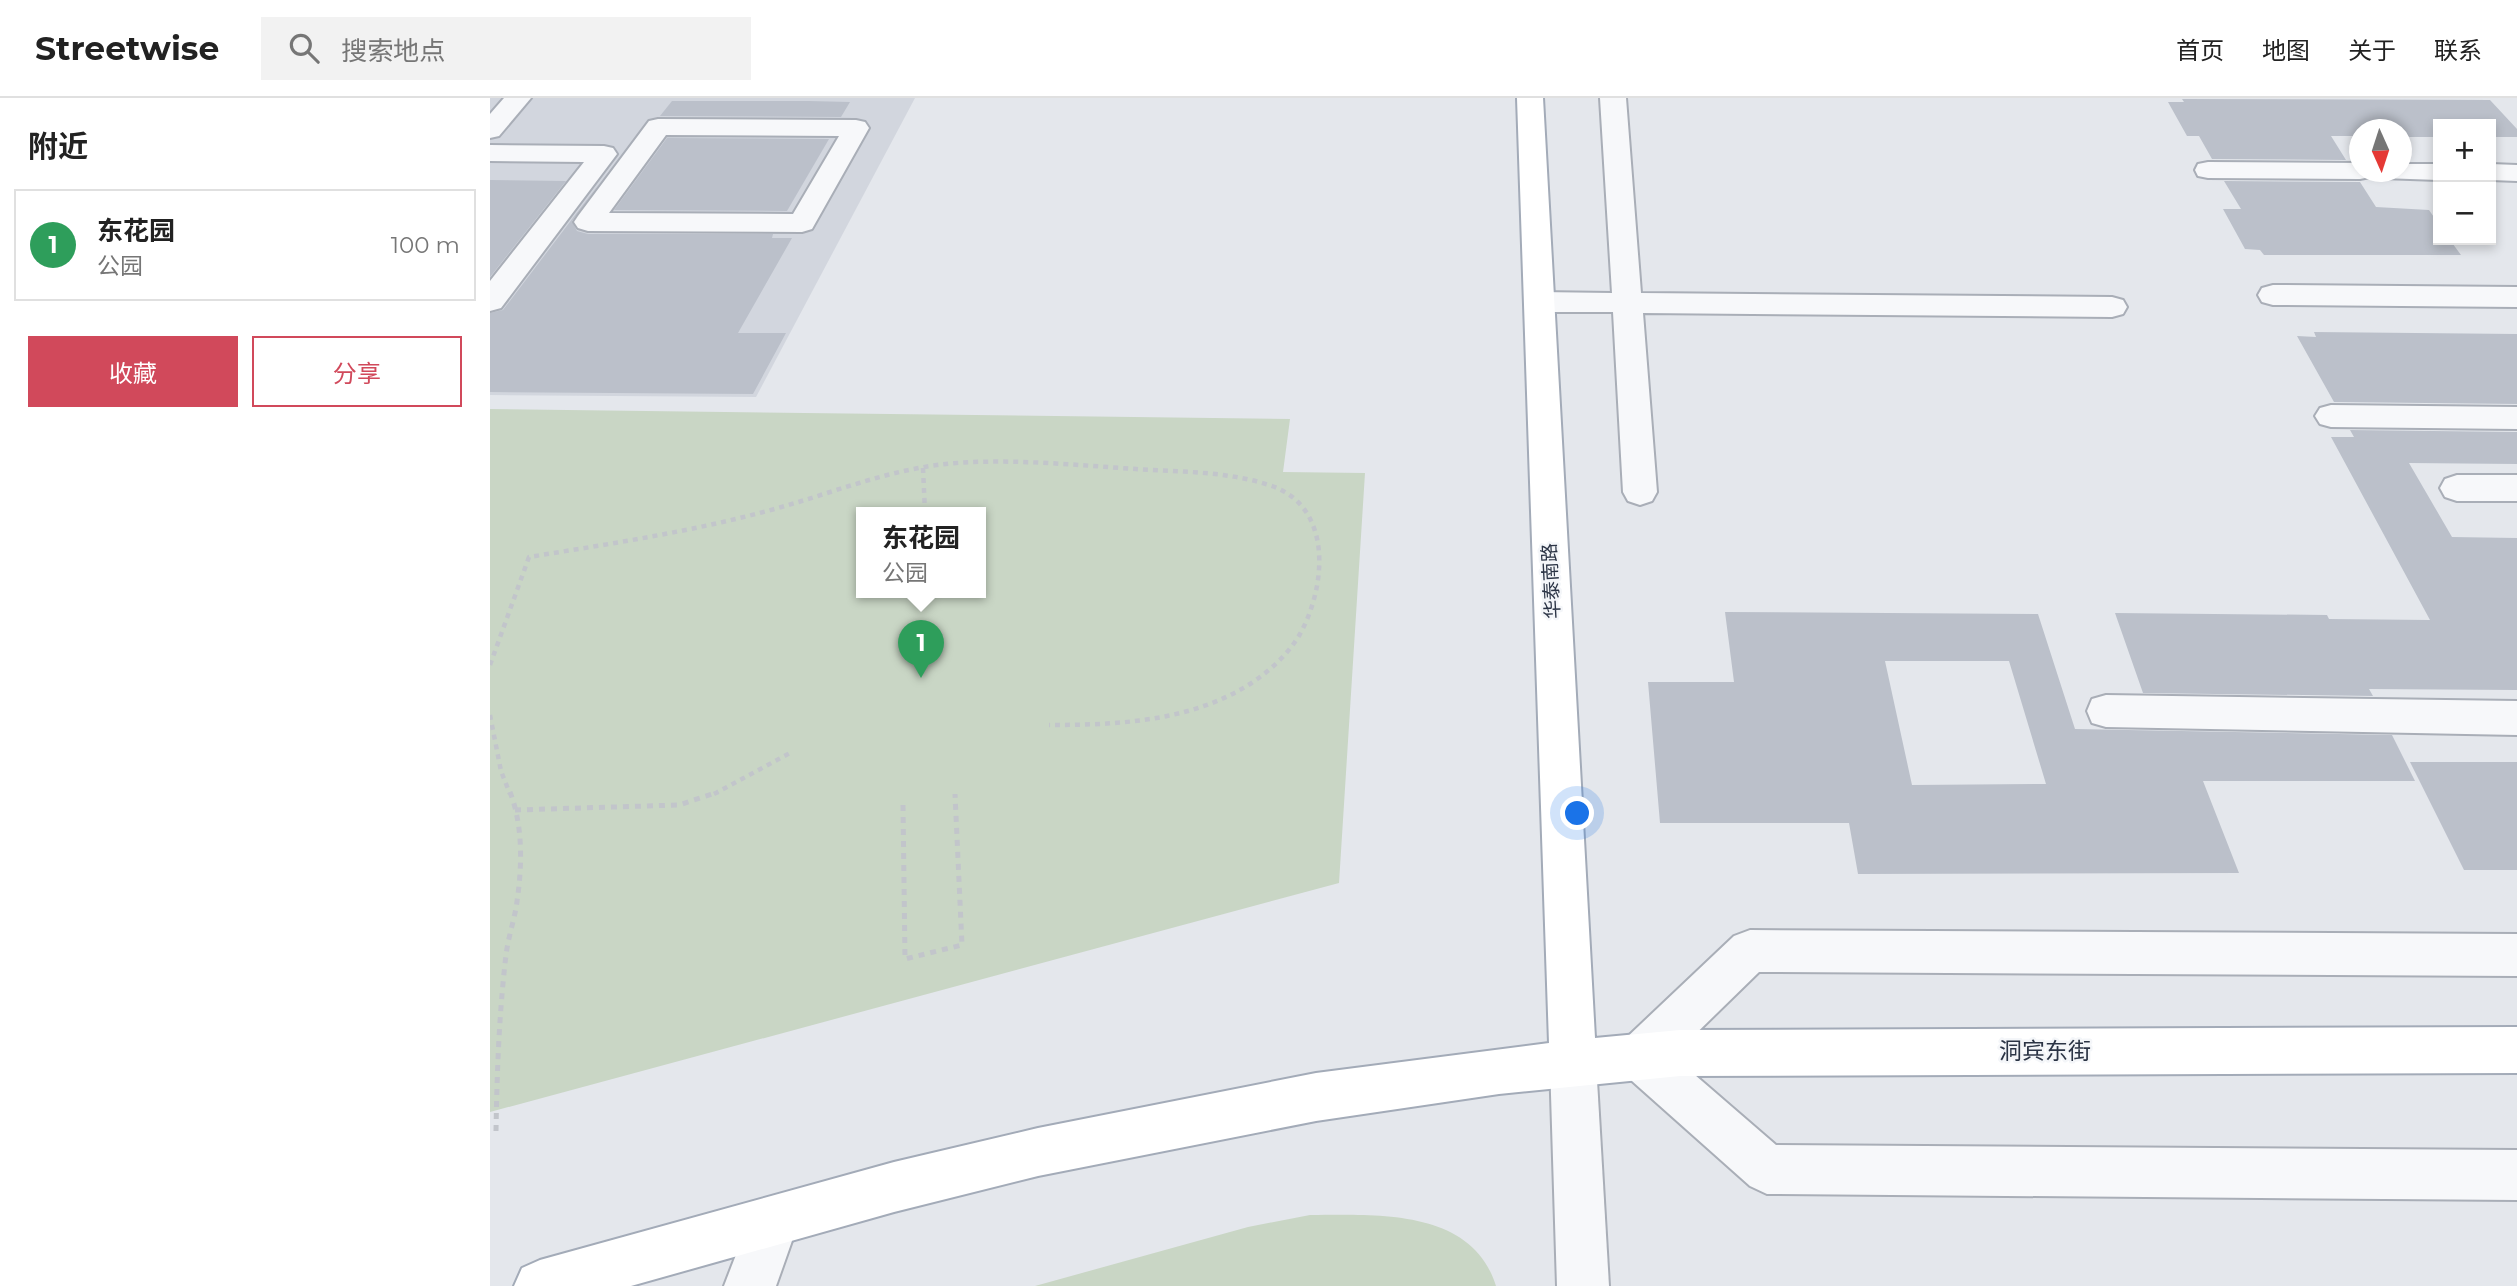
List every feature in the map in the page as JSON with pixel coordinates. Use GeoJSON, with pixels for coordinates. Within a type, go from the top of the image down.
{"type":"FeatureCollection","features":[{"type":"Feature","properties":{"kind":"main road","name":"华泰南路"},"geometry":{"type":"LineString","coordinates":[[1530,98],[1573,1063]]}},
{"type":"Feature","properties":{"kind":"main road","name":"洞宾东街"},"geometry":{"type":"LineString","coordinates":[[540,1286],[920,1180],[1178,1122],[1315,1097],[1573,1063],[1680,1053],[2517,1050]]}},
{"type":"Feature","properties":{"kind":"street"},"geometry":{"type":"LineString","coordinates":[[490,130],[518,98]]}},
{"type":"Feature","properties":{"kind":"street"},"geometry":{"type":"LineString","coordinates":[[1613,98],[1640,492]]}},
{"type":"Feature","properties":{"kind":"street"},"geometry":{"type":"LineString","coordinates":[[751,118],[856,128],[802,223],[588,222],[658,127],[751,118]]}},
{"type":"Feature","properties":{"kind":"street"},"geometry":{"type":"LineString","coordinates":[[490,153],[604,154],[490,301]]}},
{"type":"Feature","properties":{"kind":"street"},"geometry":{"type":"LineString","coordinates":[[2208,170],[2349,171]]}},
{"type":"Feature","properties":{"kind":"street"},"geometry":{"type":"LineString","coordinates":[[2412,172],[2433,172]]}},
{"type":"Feature","properties":{"kind":"street"},"geometry":{"type":"LineString","coordinates":[[2496,172],[2517,173]]}},
{"type":"Feature","properties":{"kind":"street"},"geometry":{"type":"LineString","coordinates":[[2273,295],[2517,297]]}},
{"type":"Feature","properties":{"kind":"street"},"geometry":{"type":"LineString","coordinates":[[1539,302],[2112,307]]}},
{"type":"Feature","properties":{"kind":"street"},"geometry":{"type":"LineString","coordinates":[[2331,416],[2517,418]]}},
{"type":"Feature","properties":{"kind":"street"},"geometry":{"type":"LineString","coordinates":[[2457,488],[2517,488]]}},
{"type":"Feature","properties":{"kind":"street"},"geometry":{"type":"LineString","coordinates":[[2106,711],[2517,718]]}},
{"type":"Feature","properties":{"kind":"street"},"geometry":{"type":"LineString","coordinates":[[2517,955],[1750,951],[1639,1057],[1767,1169],[2517,1175]]}},
{"type":"Feature","properties":{"kind":"street"},"geometry":{"type":"LineString","coordinates":[[1573,1063],[1583,1286]]}},
{"type":"Feature","properties":{"kind":"street"},"geometry":{"type":"LineString","coordinates":[[750,1286],[774,1221]]}},
{"type":"Feature","properties":{"kind":"path"},"geometry":{"type":"LineString","coordinates":[[490,665],[529,557],[657,537],[766,511],[891,473],[983,463],[1228,475],[1287,491],[1303,505],[1313,520],[1319,551],[1315,592],[1299,635],[1273,666],[1237,691],[1169,715],[1091,726],[1049,725]]}},
{"type":"Feature","properties":{"kind":"path"},"geometry":{"type":"LineString","coordinates":[[923,468],[925,507]]}},
{"type":"Feature","properties":{"kind":"path"},"geometry":{"type":"LineString","coordinates":[[490,715],[501,771],[519,831],[520,865],[496,1063],[496,1130]]}},
{"type":"Feature","properties":{"kind":"path"},"geometry":{"type":"LineString","coordinates":[[514,810],[679,805],[700,801],[734,786],[790,754]]}},
{"type":"Feature","properties":{"kind":"path"},"geometry":{"type":"LineString","coordinates":[[903,805],[905,959],[962,945],[955,794]]}},
{"type":"Feature","properties":{"kind":"shaded area"},"geometry":{"type":"Polygon","coordinates":[[[490,98],[915,98],[756,397],[490,395],[490,98]]]}},
{"type":"Feature","properties":{"kind":"green space"},"geometry":{"type":"Polygon","coordinates":[[[490,409],[1290,419],[1283,472],[1365,473],[1339,883],[490,1112],[490,409]]]}},
{"type":"Feature","properties":{"kind":"green space"},"geometry":{"type":"Polygon","coordinates":[[[1310,1215],[1392,1217],[1419,1221],[1444,1229],[1466,1242],[1484,1261],[1496,1286],[1035,1286],[1248,1227],[1310,1215]]]}},
{"type":"Feature","properties":{"kind":"building"},"geometry":{"type":"Polygon","coordinates":[[[2182,99],[2490,100],[2517,129],[2517,137],[2496,137],[2496,119],[2433,119],[2433,137],[2412,137],[2412,119],[2349,119],[2349,136],[2331,136],[2346,160],[2212,159],[2199,136],[2187,136],[2168,102],[2184,102],[2182,99]]]}},
{"type":"Feature","properties":{"kind":"building"},"geometry":{"type":"Polygon","coordinates":[[[672,101],[850,102],[841,117],[660,116],[672,101]]]}},
{"type":"Feature","properties":{"kind":"building"},"geometry":{"type":"Polygon","coordinates":[[[667,138],[829,139],[787,211],[614,210],[667,138]]]}},
{"type":"Feature","properties":{"kind":"building"},"geometry":{"type":"Polygon","coordinates":[[[490,180],[566,181],[490,277],[490,180]]]}},
{"type":"Feature","properties":{"kind":"building"},"geometry":{"type":"Polygon","coordinates":[[[601,181],[572,221],[577,231],[588,234],[773,234],[772,238],[792,238],[738,333],[786,333],[753,394],[490,392],[490,313],[503,310],[601,181]]]}},
{"type":"Feature","properties":{"kind":"building"},"geometry":{"type":"Polygon","coordinates":[[[2224,181],[2360,182],[2376,207],[2429,210],[2433,216],[2433,245],[2454,245],[2461,255],[2264,255],[2260,250],[2245,249],[2223,209],[2241,209],[2224,181]]]}},
{"type":"Feature","properties":{"kind":"building"},"geometry":{"type":"Polygon","coordinates":[[[2314,332],[2517,334],[2517,404],[2334,402],[2297,336],[2316,337],[2314,332]]]}},
{"type":"Feature","properties":{"kind":"building"},"geometry":{"type":"Polygon","coordinates":[[[2350,430],[2517,432],[2517,464],[2409,463],[2452,537],[2517,538],[2517,690],[2369,689],[2373,696],[2143,693],[2115,613],[2327,615],[2329,619],[2430,620],[2331,437],[2354,437],[2350,430]]]}},
{"type":"Feature","properties":{"kind":"building"},"geometry":{"type":"Polygon","coordinates":[[[1725,612],[2038,614],[2075,729],[2392,735],[2415,781],[2203,781],[2239,873],[1858,874],[1849,823],[1660,823],[1648,682],[1734,682],[1725,612]],[[1885,661],[1912,785],[2046,784],[2009,661],[1885,661]]]}},
{"type":"Feature","properties":{"kind":"building"},"geometry":{"type":"Polygon","coordinates":[[[2410,762],[2517,762],[2517,870],[2464,870],[2410,762]]]}},
{"type":"Feature","properties":{"kind":"place","name":"东花园"},"geometry":{"type":"Point","coordinates":[921,678]}}]}
